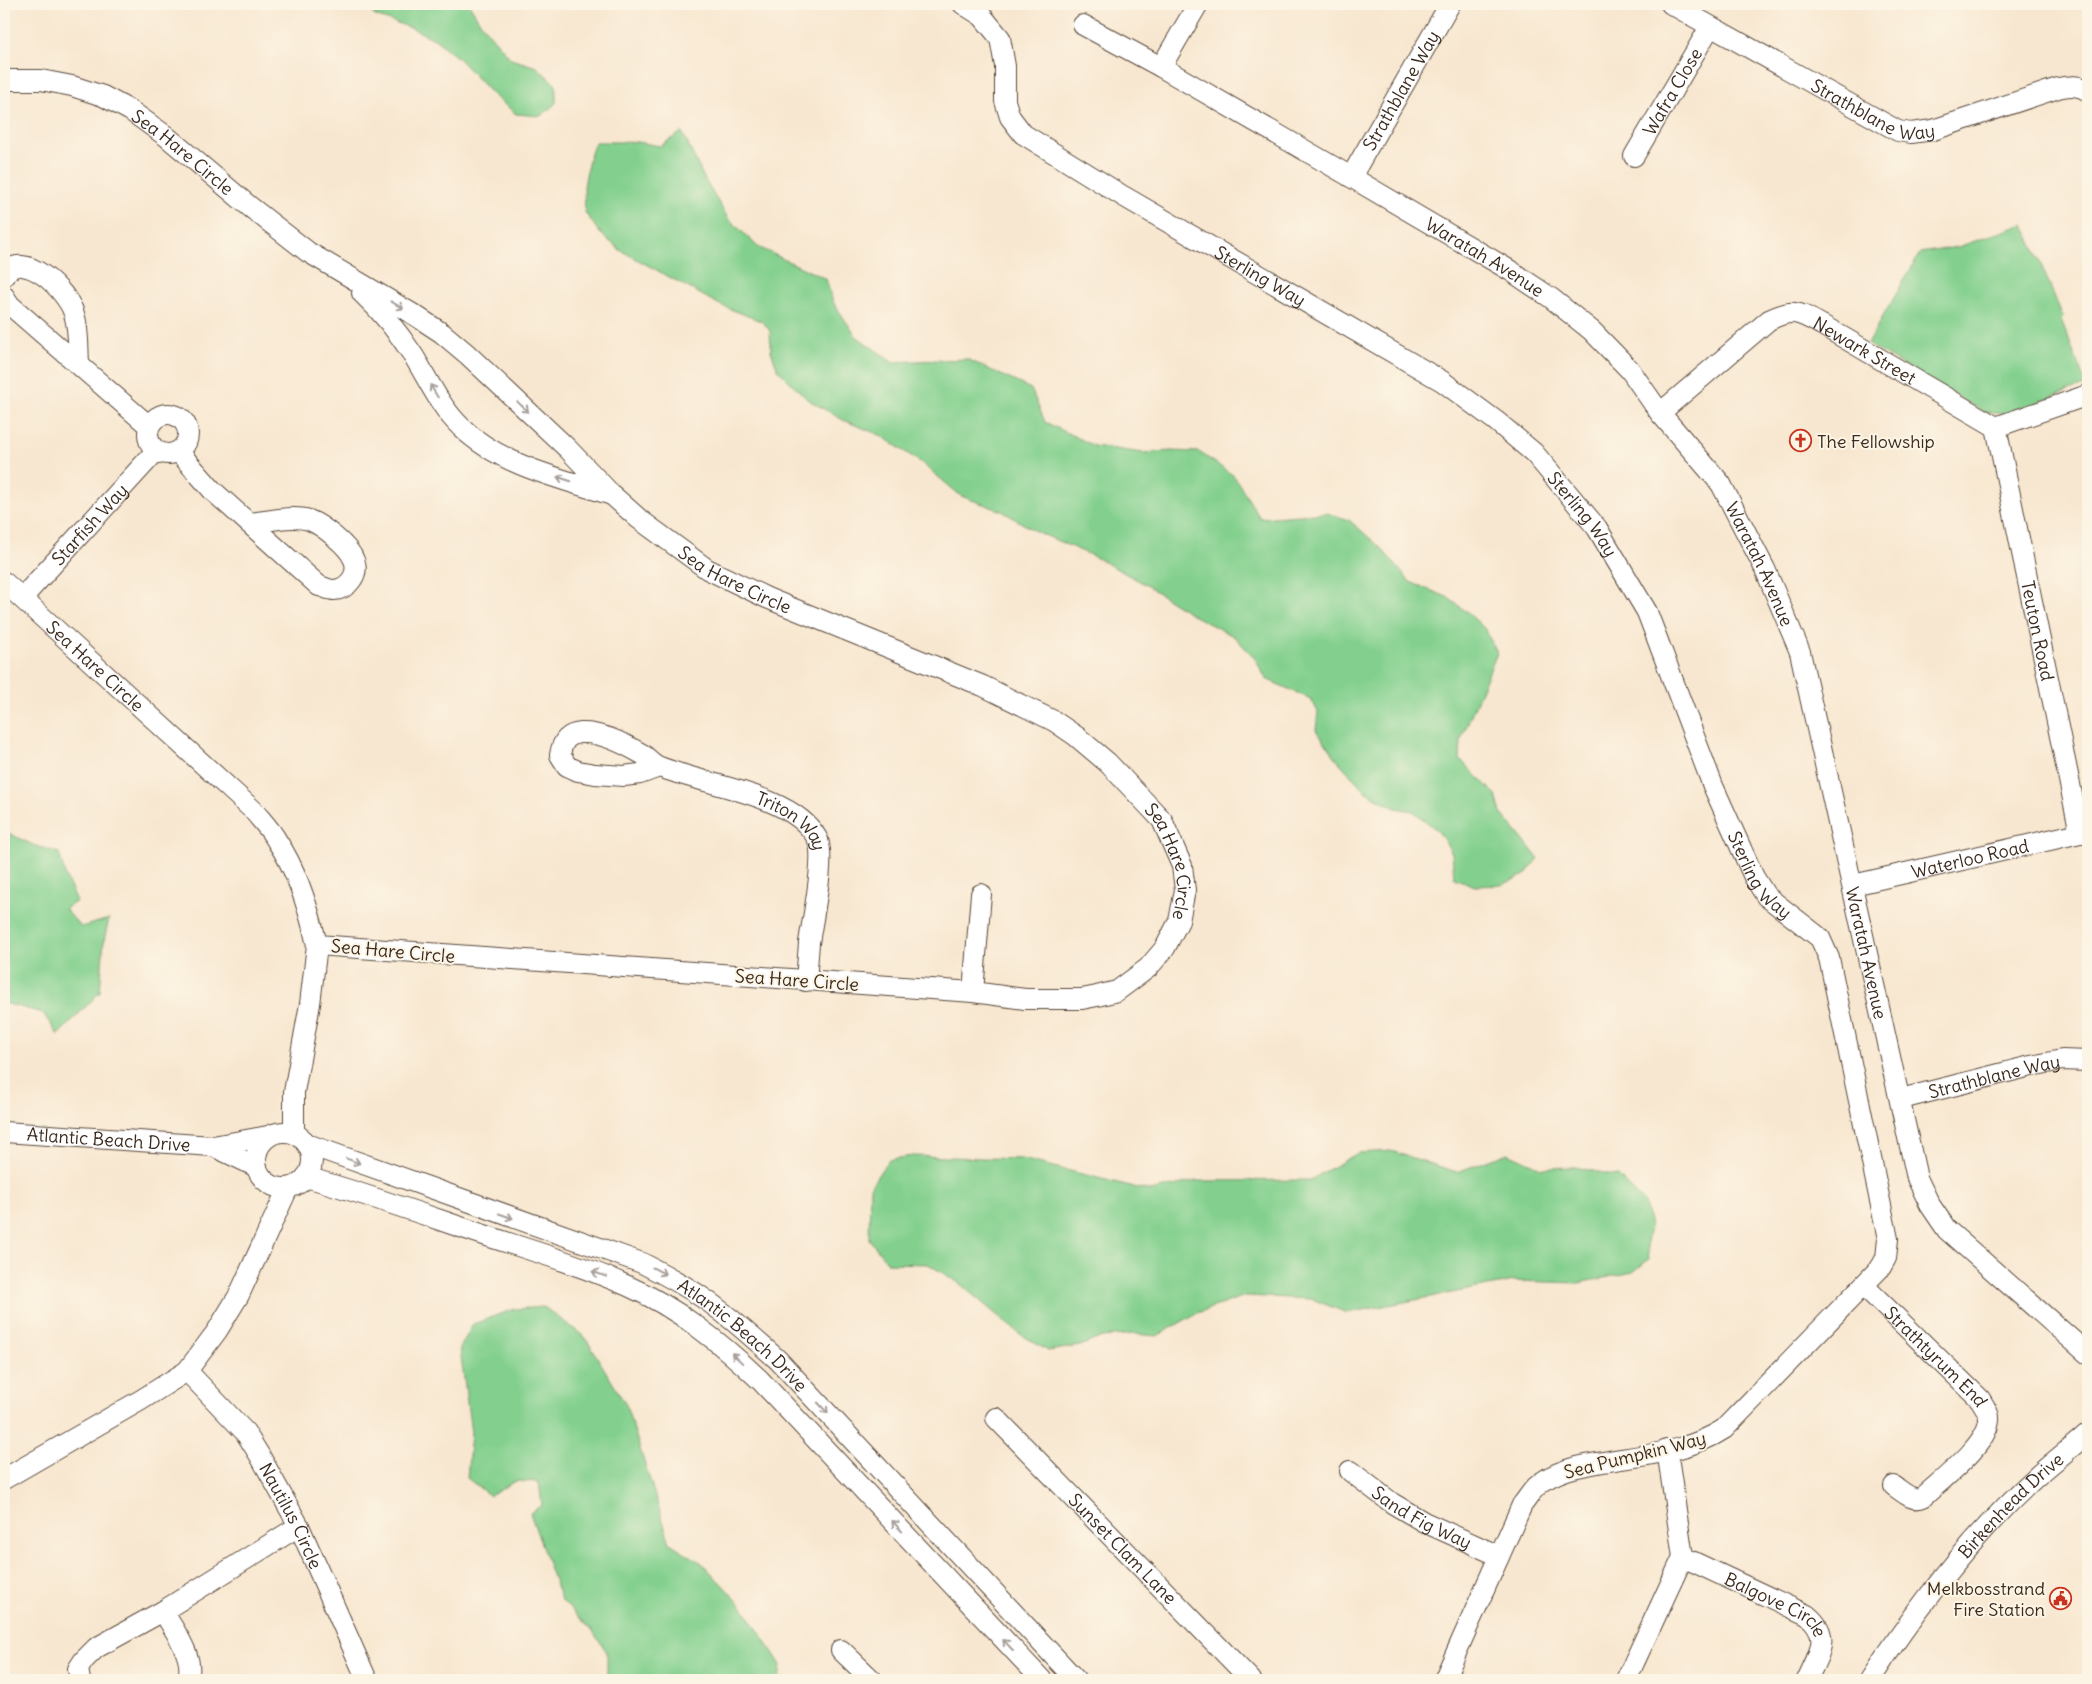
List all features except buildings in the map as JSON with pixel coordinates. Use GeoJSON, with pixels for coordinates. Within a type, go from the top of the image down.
{"type":"FeatureCollection","features":[{"type":"Feature","properties":{"kind":"street","name":"Sterling Way"},"geometry":{"type":"LineString","coordinates":[[963,4],[982,16],[1000,38],[1004,66],[1005,101],[1010,117],[1023,134],[1123,196],[1442,381],[1496,420],[1534,453],[1597,528],[1647,612],[1713,786],[1754,877],[1766,896],[1820,938],[1826,948],[1888,1239],[1886,1258],[1881,1267]]}},
{"type":"Feature","properties":{"kind":"street"},"geometry":{"type":"LineString","coordinates":[[1161,67],[1198,4]]}},
{"type":"Feature","properties":{"kind":"street","name":"Strathblane Way"},"geometry":{"type":"LineString","coordinates":[[1351,177],[1450,4]]}},
{"type":"Feature","properties":{"kind":"street","name":"Strathblane Way"},"geometry":{"type":"LineString","coordinates":[[1671,4],[1898,131],[1911,133],[1933,130],[2058,88],[2073,85],[2088,91]]}},
{"type":"Feature","properties":{"kind":"street","name":"Waratah Avenue"},"geometry":{"type":"LineString","coordinates":[[1083,25],[1161,67],[1351,177],[1511,271],[1551,298],[1592,331],[1630,370],[1660,412],[1721,484],[1765,569],[1800,652],[1918,1178],[1930,1205],[1947,1230],[2088,1354]]}},
{"type":"Feature","properties":{"kind":"street","name":"Wafra Close"},"geometry":{"type":"LineString","coordinates":[[1634,156],[1710,27]]}},
{"type":"Feature","properties":{"kind":"street","name":"Sea Hare Circle"},"geometry":{"type":"LineString","coordinates":[[4,80],[41,80],[72,86],[104,96],[131,111],[166,136],[284,234],[340,272],[442,333],[567,448],[611,494],[639,519],[707,569],[731,582],[983,686],[1054,721],[1076,736],[1108,763],[1162,820],[1182,866],[1185,890],[1178,921],[1165,948],[1148,968],[1117,991],[1082,999],[1025,999],[973,992],[317,945]]}},
{"type":"Feature","properties":{"kind":"street"},"geometry":{"type":"LineString","coordinates":[[4,276],[15,266],[26,266],[36,269],[66,298],[74,313],[78,364]]}},
{"type":"Feature","properties":{"kind":"street","name":"Sea Hare Circle"},"geometry":{"type":"LineString","coordinates":[[340,272],[376,306],[396,330],[440,401],[460,426],[479,443],[523,464],[611,494]]}},
{"type":"Feature","properties":{"kind":"street"},"geometry":{"type":"LineString","coordinates":[[4,296],[10,304],[149,426]]}},
{"type":"Feature","properties":{"kind":"street","name":"Newark Street"},"geometry":{"type":"LineString","coordinates":[[1660,412],[1769,320],[1787,312],[1802,314],[1822,325],[1996,427]]}},
{"type":"Feature","properties":{"kind":"street"},"geometry":{"type":"LineString","coordinates":[[1996,427],[2088,395]]}},
{"type":"Feature","properties":{"kind":"street"},"geometry":{"type":"LineString","coordinates":[[162,415],[178,416],[185,422],[188,430],[188,438],[184,446],[178,452],[171,454],[163,454],[156,451],[148,440],[149,426],[154,419],[162,415]]}},
{"type":"Feature","properties":{"kind":"street","name":"Teuton Road"},"geometry":{"type":"LineString","coordinates":[[1996,427],[2084,833]]}},
{"type":"Feature","properties":{"kind":"street","name":"Starfish Way"},"geometry":{"type":"LineString","coordinates":[[22,598],[156,451]]}},
{"type":"Feature","properties":{"kind":"street"},"geometry":{"type":"LineString","coordinates":[[178,452],[213,491],[319,586],[332,590],[344,588],[353,578],[356,567],[354,558],[322,526],[307,520],[290,519],[251,524]]}},
{"type":"Feature","properties":{"kind":"street","name":"Sea Hare Circle"},"geometry":{"type":"LineString","coordinates":[[4,582],[253,810],[278,841],[295,875],[310,913],[317,945],[309,1013],[287,1136]]}},
{"type":"Feature","properties":{"kind":"street","name":"Triton Way"},"geometry":{"type":"LineString","coordinates":[[659,767],[765,800],[801,819],[812,828],[819,841],[821,856],[806,981]]}},
{"type":"Feature","properties":{"kind":"street","name":"Waterloo Road"},"geometry":{"type":"LineString","coordinates":[[1853,885],[2084,833]]}},
{"type":"Feature","properties":{"kind":"street"},"geometry":{"type":"LineString","coordinates":[[973,992],[981,894]]}},
{"type":"Feature","properties":{"kind":"street","name":"Strathblane Way"},"geometry":{"type":"LineString","coordinates":[[1901,1099],[2031,1066],[2062,1060],[2088,1062]]}},
{"type":"Feature","properties":{"kind":"street","name":"Atlantic Beach Drive"},"geometry":{"type":"LineString","coordinates":[[4,1132],[213,1146],[287,1136],[642,1263],[673,1279],[728,1316],[778,1360],[1076,1680]]}},
{"type":"Feature","properties":{"kind":"street"},"geometry":{"type":"LineString","coordinates":[[287,1136],[312,1161],[306,1177],[281,1187],[266,1181],[257,1167],[258,1150],[287,1136]]}},
{"type":"Feature","properties":{"kind":"street","name":"Atlantic Beach Drive"},"geometry":{"type":"LineString","coordinates":[[213,1146],[257,1167]]}},
{"type":"Feature","properties":{"kind":"street","name":"Atlantic Beach Drive"},"geometry":{"type":"LineString","coordinates":[[306,1177],[376,1198],[564,1261],[629,1286],[655,1299],[722,1344],[760,1380],[1042,1680]]}},
{"type":"Feature","properties":{"kind":"street"},"geometry":{"type":"LineString","coordinates":[[4,1479],[141,1400],[187,1371],[217,1331],[255,1264],[281,1187]]}},
{"type":"Feature","properties":{"kind":"street"},"geometry":{"type":"LineString","coordinates":[[564,1261],[572,1239]]}},
{"type":"Feature","properties":{"kind":"street","name":"Sea Pumpkin Way"},"geometry":{"type":"LineString","coordinates":[[1444,1680],[1522,1505],[1536,1487],[1550,1477],[1573,1467],[1667,1450],[1712,1437],[1724,1429],[1881,1267]]}},
{"type":"Feature","properties":{"kind":"street","name":"Strathtyrum End"},"geometry":{"type":"LineString","coordinates":[[1864,1286],[1980,1399],[1989,1417],[1987,1430],[1980,1443],[1923,1497],[1918,1499],[1912,1498],[1894,1486]]}},
{"type":"Feature","properties":{"kind":"street"},"geometry":{"type":"LineString","coordinates":[[760,1380],[778,1360]]}},
{"type":"Feature","properties":{"kind":"street","name":"Nautilus Circle"},"geometry":{"type":"LineString","coordinates":[[187,1371],[245,1432],[299,1526],[367,1680]]}},
{"type":"Feature","properties":{"kind":"street","name":"Sunset Clam Lane"},"geometry":{"type":"LineString","coordinates":[[996,1418],[1251,1680]]}},
{"type":"Feature","properties":{"kind":"street","name":"Birkenhead Drive"},"geometry":{"type":"LineString","coordinates":[[1870,1680],[1937,1584],[1973,1542],[2036,1477],[2088,1433]]}},
{"type":"Feature","properties":{"kind":"street"},"geometry":{"type":"LineString","coordinates":[[1626,1680],[1682,1557],[1667,1450]]}},
{"type":"Feature","properties":{"kind":"street","name":"Sand Fig Way"},"geometry":{"type":"LineString","coordinates":[[1350,1471],[1392,1502],[1424,1522],[1499,1556]]}},
{"type":"Feature","properties":{"kind":"street"},"geometry":{"type":"LineString","coordinates":[[80,1680],[78,1669],[96,1648],[163,1611],[299,1526]]}},
{"type":"Feature","properties":{"kind":"street"},"geometry":{"type":"LineString","coordinates":[[934,1566],[953,1549]]}},
{"type":"Feature","properties":{"kind":"street","name":"Balgove Circle"},"geometry":{"type":"LineString","coordinates":[[1682,1557],[1807,1615],[1815,1621],[1820,1630],[1820,1650],[1807,1680]]}},
{"type":"Feature","properties":{"kind":"street"},"geometry":{"type":"LineString","coordinates":[[163,1611],[185,1650],[190,1674],[187,1680]]}},
{"type":"Feature","properties":{"kind":"street"},"geometry":{"type":"LineString","coordinates":[[841,1650],[872,1680]]}},
{"type":"Feature","properties":{"kind":"green space"},"geometry":{"type":"Polygon","coordinates":[[[365,4],[469,4],[482,25],[511,59],[537,67],[556,85],[556,103],[541,116],[516,114],[492,94],[459,59],[436,40],[412,28],[375,16],[365,4]]]}},
{"type":"Feature","properties":{"kind":"green space"},"geometry":{"type":"Polygon","coordinates":[[[682,132],[706,182],[728,218],[758,247],[826,279],[833,302],[856,336],[892,362],[967,359],[1031,389],[1045,422],[1094,446],[1143,453],[1199,452],[1234,476],[1260,518],[1327,513],[1349,520],[1381,548],[1410,582],[1447,597],[1467,612],[1485,629],[1497,653],[1461,739],[1460,759],[1496,795],[1501,813],[1538,858],[1525,875],[1501,885],[1475,886],[1454,878],[1452,853],[1438,831],[1413,811],[1395,808],[1366,792],[1339,762],[1316,730],[1318,712],[1311,699],[1266,679],[1256,660],[1235,637],[1196,617],[1143,583],[1095,557],[1035,531],[1002,511],[961,496],[923,464],[880,435],[843,420],[807,399],[778,370],[771,351],[770,331],[763,322],[720,305],[620,250],[599,232],[585,212],[584,187],[589,159],[595,142],[638,142],[660,146],[682,132]]]}},
{"type":"Feature","properties":{"kind":"green space"},"geometry":{"type":"Polygon","coordinates":[[[2024,224],[2063,317],[2061,319],[2086,385],[2004,414],[1984,412],[1867,344],[1920,253],[1958,247],[2024,224]]]}},
{"type":"Feature","properties":{"kind":"green space"},"geometry":{"type":"Polygon","coordinates":[[[4,831],[33,845],[59,853],[66,878],[77,901],[65,909],[81,927],[109,919],[104,940],[100,992],[58,1035],[43,1013],[4,1003],[4,831]]]}},
{"type":"Feature","properties":{"kind":"green space"},"geometry":{"type":"Polygon","coordinates":[[[1391,1151],[1457,1172],[1508,1153],[1541,1168],[1575,1167],[1618,1176],[1645,1203],[1650,1226],[1647,1243],[1649,1259],[1633,1272],[1579,1283],[1514,1281],[1347,1313],[1312,1299],[1245,1296],[1197,1313],[1157,1336],[1134,1334],[1102,1337],[1080,1346],[1048,1351],[1017,1332],[959,1283],[928,1264],[888,1263],[869,1239],[870,1187],[888,1160],[912,1156],[1022,1159],[1150,1191],[1196,1181],[1310,1180],[1358,1153],[1391,1151]]]}},
{"type":"Feature","properties":{"kind":"green space"},"geometry":{"type":"Polygon","coordinates":[[[544,1307],[585,1337],[626,1405],[670,1543],[702,1563],[743,1607],[781,1665],[779,1680],[607,1680],[607,1652],[591,1629],[561,1600],[530,1513],[542,1505],[539,1482],[515,1481],[490,1496],[467,1478],[471,1433],[460,1348],[473,1324],[514,1309],[544,1307]]]}},
{"type":"Feature","properties":{"kind":"place","name":"The Fellowship"},"geometry":{"type":"Point","coordinates":[1801,441]}},
{"type":"Feature","properties":{"kind":"place","name":"Melkbosstrand Fire Station"},"geometry":{"type":"Point","coordinates":[2061,1598]}}]}
